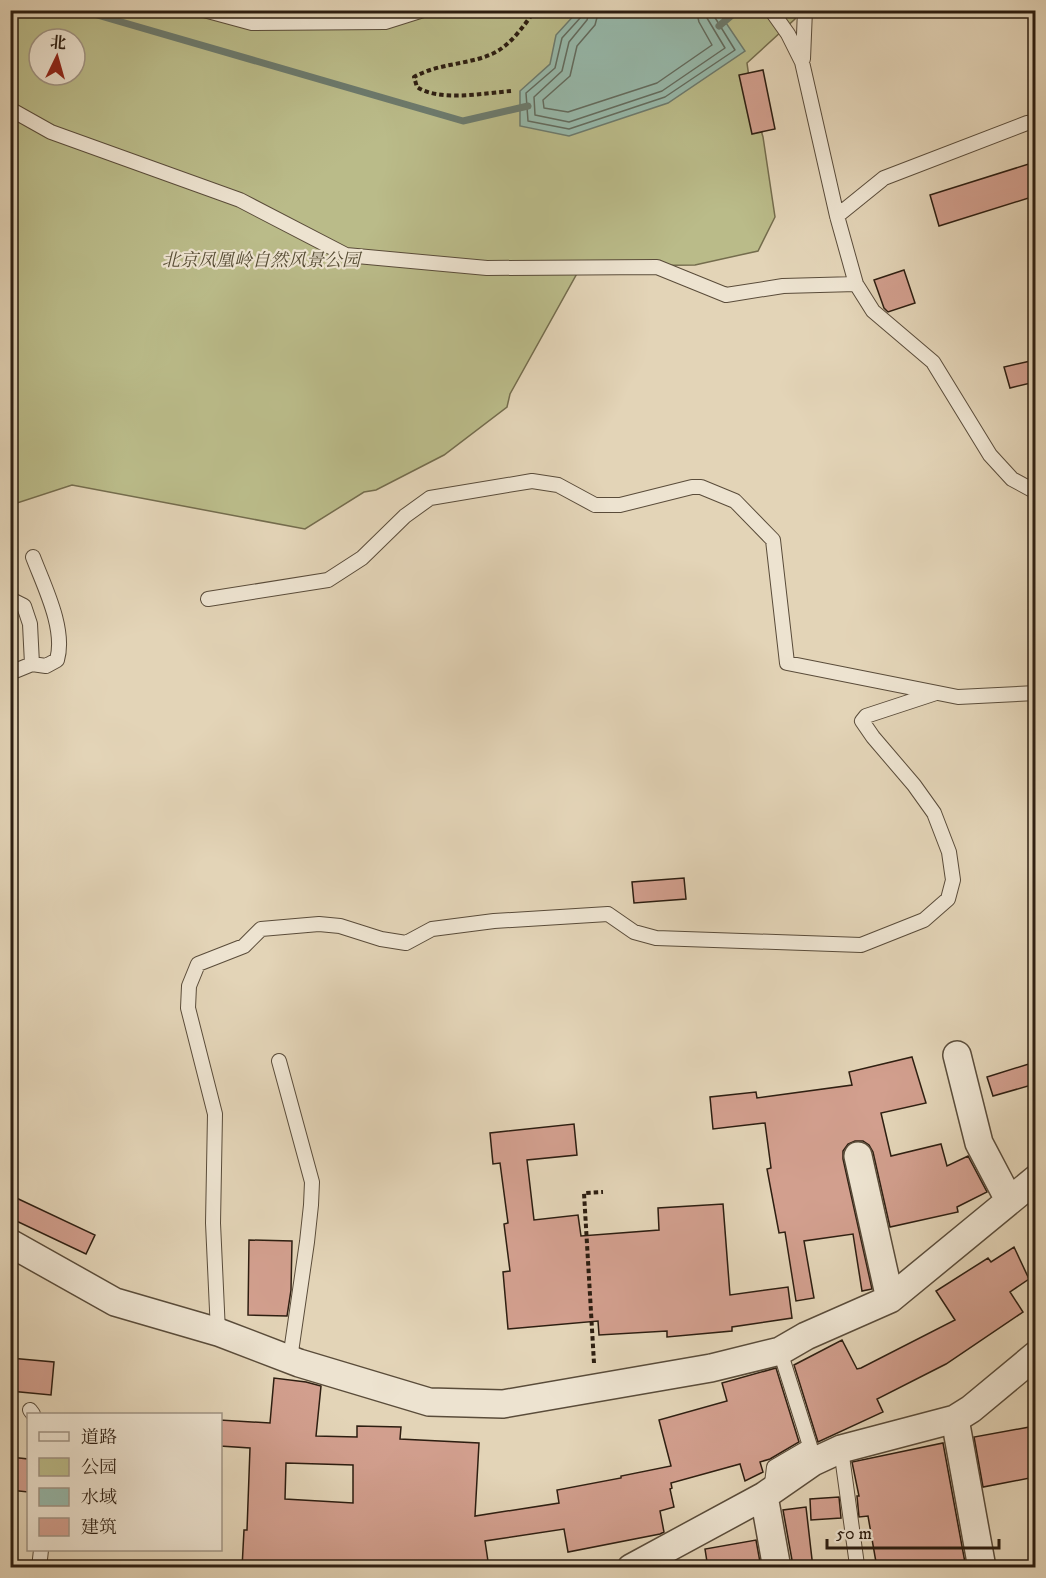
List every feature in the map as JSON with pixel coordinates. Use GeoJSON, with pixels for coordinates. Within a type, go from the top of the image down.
{"type":"FeatureCollection","features":[{"type":"Feature","properties":{"kind":"street"},"geometry":{"type":"LineString","coordinates":[[957,1055],[979,1143],[1009,1200]]}},
{"type":"Feature","properties":{"kind":"street"},"geometry":{"type":"LineString","coordinates":[[858,1156],[890,1299]]}},
{"type":"Feature","properties":{"kind":"street"},"geometry":{"type":"LineString","coordinates":[[10,1243],[115,1302],[218,1332],[290,1359],[429,1402],[503,1404],[711,1368],[780,1351],[806,1336],[890,1299],[1035,1179]]}},
{"type":"Feature","properties":{"kind":"street"},"geometry":{"type":"LineString","coordinates":[[640,1566],[767,1493],[813,1461],[841,1449],[955,1419],[971,1409],[1035,1355]]}},
{"type":"Feature","properties":{"kind":"street"},"geometry":{"type":"LineString","coordinates":[[955,1419],[982,1568]]}},
{"type":"Feature","properties":{"kind":"street"},"geometry":{"type":"LineString","coordinates":[[767,1493],[776,1563]]}},
{"type":"Feature","properties":{"kind":"lane"},"geometry":{"type":"LineString","coordinates":[[204,10],[252,23],[385,22],[423,10]]}},
{"type":"Feature","properties":{"kind":"lane"},"geometry":{"type":"LineString","coordinates":[[276,22],[312,10]]}},
{"type":"Feature","properties":{"kind":"lane"},"geometry":{"type":"LineString","coordinates":[[771,10],[788,34],[802,62],[837,216],[856,284],[873,311],[933,362],[990,455],[1012,479],[1035,492]]}},
{"type":"Feature","properties":{"kind":"lane"},"geometry":{"type":"LineString","coordinates":[[802,62],[805,10]]}},
{"type":"Feature","properties":{"kind":"lane"},"geometry":{"type":"LineString","coordinates":[[10,109],[51,132],[240,200],[346,255],[487,268],[657,267],[726,295],[783,286],[856,284]]}},
{"type":"Feature","properties":{"kind":"lane"},"geometry":{"type":"LineString","coordinates":[[837,216],[884,178],[1026,123],[1035,122]]}},
{"type":"Feature","properties":{"kind":"lane"},"geometry":{"type":"LineString","coordinates":[[208,599],[328,580],[362,558],[405,516],[430,498],[532,481],[558,485],[595,505],[620,505],[692,487],[701,487],[735,501],[772,540],[787,663],[958,697],[1035,693]]}},
{"type":"Feature","properties":{"kind":"lane"},"geometry":{"type":"LineString","coordinates":[[10,673],[32,664],[46,666],[57,660],[60,650],[58,629],[33,557]]}},
{"type":"Feature","properties":{"kind":"lane"},"geometry":{"type":"LineString","coordinates":[[10,599],[24,606],[30,624],[32,664]]}},
{"type":"Feature","properties":{"kind":"lane"},"geometry":{"type":"LineString","coordinates":[[218,1332],[213,1223],[215,1114],[188,1008],[189,986],[198,964],[244,946],[261,929],[319,924],[340,926],[381,939],[406,942],[432,929],[494,921],[520,921],[589,914],[608,914],[634,932],[656,938],[861,945],[924,920],[948,899],[953,880],[949,852],[934,813],[862,721],[866,716],[936,693]]}},
{"type":"Feature","properties":{"kind":"lane"},"geometry":{"type":"LineString","coordinates":[[279,1061],[312,1182],[308,1233],[290,1359]]}},
{"type":"Feature","properties":{"kind":"lane"},"geometry":{"type":"LineString","coordinates":[[767,1493],[774,1467],[810,1446],[780,1351]]}},
{"type":"Feature","properties":{"kind":"lane"},"geometry":{"type":"LineString","coordinates":[[841,1449],[857,1565]]}},
{"type":"Feature","properties":{"kind":"lane"},"geometry":{"type":"LineString","coordinates":[[39,1568],[41,1551]]}},
{"type":"Feature","properties":{"kind":"path"},"geometry":{"type":"LineString","coordinates":[[511,90],[452,96],[423,91],[417,87],[414,77],[429,69],[493,54],[517,34],[536,10]]}},
{"type":"Feature","properties":{"kind":"path"},"geometry":{"type":"LineString","coordinates":[[596,1388],[584,1193],[603,1192]]}},
{"type":"Feature","properties":{"kind":"green space","name":"北京凤凰岭自然风景公园"},"geometry":{"type":"Polygon","coordinates":[[[11,11],[799,11],[795,19],[747,63],[752,99],[763,137],[775,217],[758,251],[695,265],[602,266],[579,270],[510,394],[507,407],[444,455],[376,490],[364,492],[305,529],[72,485],[11,505],[11,11]]]}},
{"type":"Feature","properties":{"kind":"water"},"geometry":{"type":"Polygon","coordinates":[[[578,11],[718,11],[745,51],[668,103],[569,136],[520,126],[520,91],[550,64],[556,35],[578,11]]]}},
{"type":"Feature","properties":{"kind":"building"},"geometry":{"type":"Polygon","coordinates":[[[763,70],[775,129],[752,134],[739,75],[763,70]]]}},
{"type":"Feature","properties":{"kind":"building"},"geometry":{"type":"Polygon","coordinates":[[[1035,162],[1035,196],[939,226],[930,195],[1035,162]]]}},
{"type":"Feature","properties":{"kind":"building"},"geometry":{"type":"Polygon","coordinates":[[[904,270],[915,303],[888,312],[884,308],[874,280],[904,270]]]}},
{"type":"Feature","properties":{"kind":"building"},"geometry":{"type":"Polygon","coordinates":[[[1035,360],[1035,382],[1010,388],[1004,367],[1035,360]]]}},
{"type":"Feature","properties":{"kind":"building"},"geometry":{"type":"Polygon","coordinates":[[[684,878],[686,899],[634,903],[632,882],[684,878]]]}},
{"type":"Feature","properties":{"kind":"building"},"geometry":{"type":"Polygon","coordinates":[[[912,1057],[926,1103],[881,1113],[891,1156],[941,1144],[947,1166],[968,1156],[987,1192],[957,1207],[958,1212],[890,1227],[873,1152],[863,1141],[848,1144],[843,1151],[843,1159],[872,1289],[862,1291],[853,1234],[804,1241],[814,1298],[796,1301],[785,1232],[779,1233],[767,1169],[771,1168],[765,1123],[713,1129],[710,1097],[756,1092],[757,1098],[852,1085],[849,1072],[912,1057]]]}},
{"type":"Feature","properties":{"kind":"building"},"geometry":{"type":"Polygon","coordinates":[[[1035,1062],[1035,1084],[993,1096],[987,1077],[1035,1062]]]}},
{"type":"Feature","properties":{"kind":"building"},"geometry":{"type":"Polygon","coordinates":[[[574,1124],[577,1155],[527,1160],[534,1220],[578,1215],[581,1236],[659,1230],[658,1208],[723,1204],[730,1295],[788,1287],[792,1318],[732,1327],[732,1331],[667,1337],[667,1331],[599,1335],[598,1321],[508,1329],[503,1272],[510,1271],[504,1224],[508,1223],[500,1163],[493,1164],[490,1133],[574,1124]]]}},
{"type":"Feature","properties":{"kind":"building"},"geometry":{"type":"Polygon","coordinates":[[[10,1195],[95,1235],[86,1254],[10,1218],[10,1195]]]}},
{"type":"Feature","properties":{"kind":"building"},"geometry":{"type":"Polygon","coordinates":[[[249,1240],[292,1241],[291,1290],[287,1316],[248,1315],[249,1240]]]}},
{"type":"Feature","properties":{"kind":"building"},"geometry":{"type":"Polygon","coordinates":[[[1014,1247],[1029,1279],[1010,1292],[1023,1312],[946,1364],[877,1399],[883,1412],[818,1442],[794,1365],[842,1340],[857,1369],[861,1368],[955,1320],[936,1291],[988,1258],[991,1262],[1014,1247]]]}},
{"type":"Feature","properties":{"kind":"building"},"geometry":{"type":"Polygon","coordinates":[[[10,1358],[54,1362],[51,1395],[10,1391],[10,1358]]]}},
{"type":"Feature","properties":{"kind":"building"},"geometry":{"type":"Polygon","coordinates":[[[776,1368],[799,1442],[770,1459],[760,1462],[763,1472],[745,1481],[740,1464],[671,1483],[674,1507],[660,1511],[664,1532],[660,1534],[568,1552],[564,1529],[485,1541],[489,1568],[242,1568],[244,1530],[247,1530],[250,1448],[222,1446],[222,1420],[270,1423],[274,1378],[321,1386],[316,1436],[357,1437],[357,1426],[401,1427],[400,1439],[479,1443],[475,1516],[559,1503],[557,1490],[671,1466],[659,1420],[727,1401],[722,1383],[776,1368]],[[286,1463],[285,1499],[353,1503],[353,1465],[286,1463]]]}},
{"type":"Feature","properties":{"kind":"building"},"geometry":{"type":"Polygon","coordinates":[[[1035,1426],[1035,1477],[983,1487],[974,1437],[1035,1426]]]}},
{"type":"Feature","properties":{"kind":"building"},"geometry":{"type":"Polygon","coordinates":[[[943,1443],[966,1568],[877,1568],[868,1516],[859,1517],[857,1496],[859,1496],[852,1462],[943,1443]]]}},
{"type":"Feature","properties":{"kind":"building"},"geometry":{"type":"Polygon","coordinates":[[[10,1457],[27,1459],[27,1492],[10,1490],[10,1457]]]}},
{"type":"Feature","properties":{"kind":"building"},"geometry":{"type":"Polygon","coordinates":[[[839,1497],[841,1518],[811,1520],[810,1499],[839,1497]]]}},
{"type":"Feature","properties":{"kind":"building"},"geometry":{"type":"Polygon","coordinates":[[[806,1507],[813,1568],[791,1568],[792,1560],[783,1510],[806,1507]]]}},
{"type":"Feature","properties":{"kind":"building"},"geometry":{"type":"Polygon","coordinates":[[[756,1540],[760,1562],[728,1568],[708,1568],[705,1549],[756,1540]]]}},
{"type":"Feature","properties":{"kind":"waterway"},"geometry":{"type":"LineString","coordinates":[[80,10],[463,121],[528,106]]}},
{"type":"Feature","properties":{"kind":"waterway"},"geometry":{"type":"LineString","coordinates":[[719,26],[738,10]]}}]}
